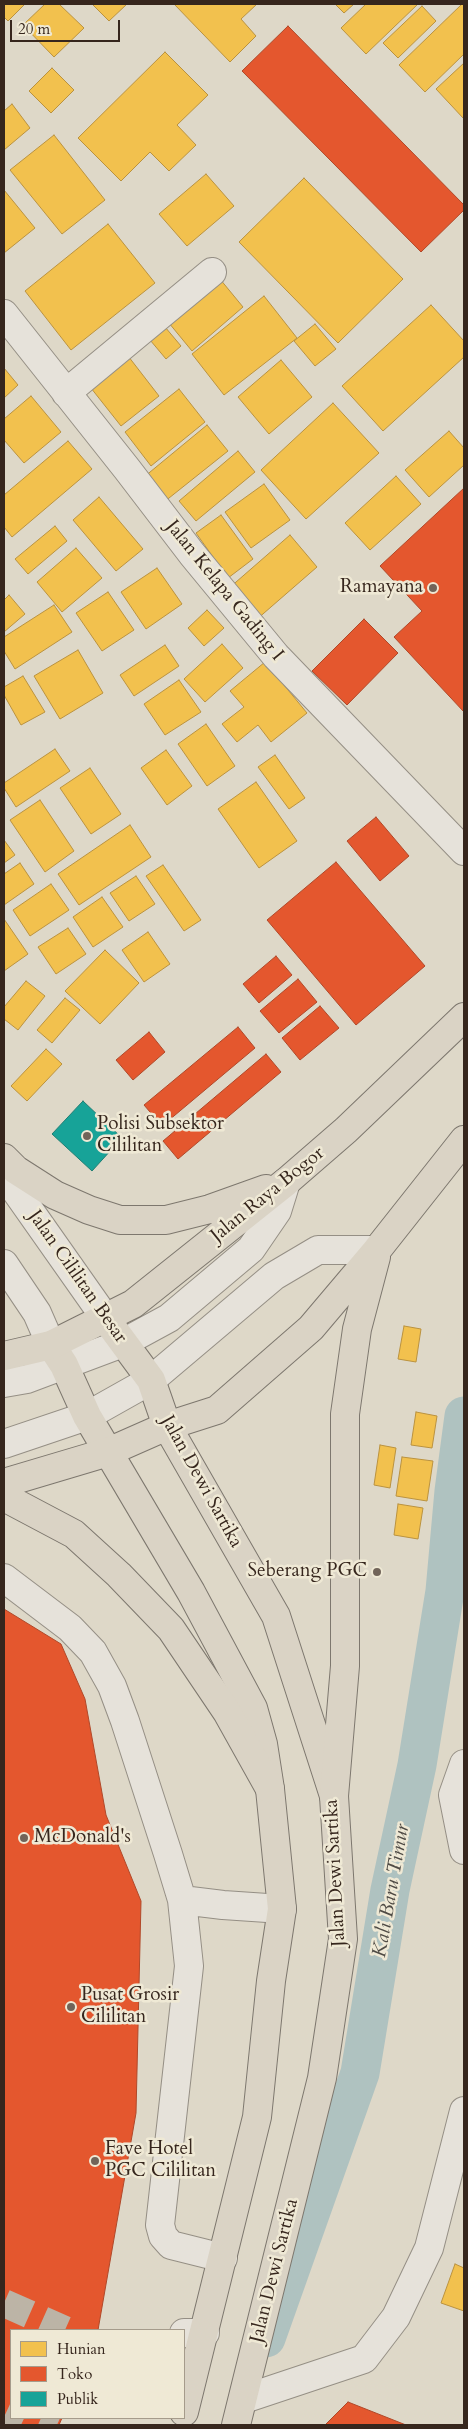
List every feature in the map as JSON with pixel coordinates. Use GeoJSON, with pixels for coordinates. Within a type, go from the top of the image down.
{"type":"FeatureCollection","features":[{"type":"Feature","properties":{"kind":"main road","name":"Jalan Raya Bogor"},"geometry":{"type":"LineString","coordinates":[[4,1356],[57,1355],[106,1319],[134,1304],[286,1182],[346,1130],[464,1017]]}},
{"type":"Feature","properties":{"kind":"main road"},"geometry":{"type":"LineString","coordinates":[[4,1483],[108,1452],[167,1426],[217,1410],[311,1328],[377,1250],[464,1140]]}},
{"type":"Feature","properties":{"kind":"main road"},"geometry":{"type":"LineString","coordinates":[[4,1158],[16,1170],[55,1195],[89,1210],[120,1220],[166,1220],[210,1209],[286,1182]]}},
{"type":"Feature","properties":{"kind":"main road"},"geometry":{"type":"LineString","coordinates":[[334,1796],[345,1666],[345,1414],[357,1329],[377,1250]]}},
{"type":"Feature","properties":{"kind":"main road","name":"Jalan Cililitan Besar"},"geometry":{"type":"LineString","coordinates":[[106,1319],[151,1380]]}},
{"type":"Feature","properties":{"kind":"main road"},"geometry":{"type":"LineString","coordinates":[[57,1355],[87,1416],[191,1592],[253,1708],[263,1744],[270,1789],[282,1909],[271,1981],[257,2117],[223,2258],[194,2333],[185,2404]]}},
{"type":"Feature","properties":{"kind":"main road","name":"Jalan Dewi Sartika"},"geometry":{"type":"LineString","coordinates":[[151,1380],[167,1426],[276,1616],[334,1796],[343,1939],[322,2078],[244,2399],[236,2425]]}},
{"type":"Feature","properties":{"kind":"main road"},"geometry":{"type":"LineString","coordinates":[[4,1497],[74,1534],[119,1575],[171,1629],[227,1712],[270,1789]]}},
{"type":"Feature","properties":{"kind":"street"},"geometry":{"type":"LineString","coordinates":[[66,393],[212,272]]}},
{"type":"Feature","properties":{"kind":"street","name":"Jalan Kelapa Gading I"},"geometry":{"type":"LineString","coordinates":[[4,314],[192,554],[276,656],[464,851]]}},
{"type":"Feature","properties":{"kind":"street","name":"Jalan Cililitan Besar"},"geometry":{"type":"LineString","coordinates":[[4,1174],[106,1319]]}},
{"type":"Feature","properties":{"kind":"street"},"geometry":{"type":"LineString","coordinates":[[4,1383],[27,1379],[57,1355],[123,1343],[169,1318],[251,1250],[277,1211],[286,1182]]}},
{"type":"Feature","properties":{"kind":"street"},"geometry":{"type":"LineString","coordinates":[[4,1444],[87,1416],[151,1380],[274,1276],[318,1250],[377,1250]]}},
{"type":"Feature","properties":{"kind":"street"},"geometry":{"type":"LineString","coordinates":[[4,1264],[37,1313],[57,1355]]}},
{"type":"Feature","properties":{"kind":"street"},"geometry":{"type":"LineString","coordinates":[[4,1578],[70,1628],[92,1652],[112,1686],[182,1900],[189,1966],[160,2225],[163,2236],[171,2246],[223,2258]]}},
{"type":"Feature","properties":{"kind":"street"},"geometry":{"type":"LineString","coordinates":[[464,1764],[453,1795],[464,1850]]}},
{"type":"Feature","properties":{"kind":"street"},"geometry":{"type":"LineString","coordinates":[[182,1900],[223,1906],[282,1909]]}},
{"type":"Feature","properties":{"kind":"street"},"geometry":{"type":"LineString","coordinates":[[244,2399],[364,2359],[396,2317],[429,2248],[464,2111]]}},
{"type":"Feature","properties":{"kind":"building: Hunian"},"geometry":{"type":"Polygon","coordinates":[[[4,4],[25,4],[8,21],[4,17],[4,4]]]}},
{"type":"Feature","properties":{"kind":"building: Hunian"},"geometry":{"type":"Polygon","coordinates":[[[45,4],[59,4],[84,28],[54,57],[23,25],[45,4]]]}},
{"type":"Feature","properties":{"kind":"building: Hunian"},"geometry":{"type":"Polygon","coordinates":[[[92,4],[127,4],[109,21],[92,4]]]}},
{"type":"Feature","properties":{"kind":"building: Hunian"},"geometry":{"type":"Polygon","coordinates":[[[174,4],[257,4],[241,19],[256,36],[230,62],[174,4]]]}},
{"type":"Feature","properties":{"kind":"building: Hunian"},"geometry":{"type":"Polygon","coordinates":[[[335,4],[354,4],[344,13],[335,4]]]}},
{"type":"Feature","properties":{"kind":"building: Hunian"},"geometry":{"type":"Polygon","coordinates":[[[366,4],[418,4],[366,54],[341,28],[366,4]]]}},
{"type":"Feature","properties":{"kind":"building: Hunian"},"geometry":{"type":"Polygon","coordinates":[[[462,4],[464,6],[464,54],[425,92],[399,65],[462,4]]]}},
{"type":"Feature","properties":{"kind":"building: Hunian"},"geometry":{"type":"Polygon","coordinates":[[[422,6],[436,21],[398,58],[383,43],[422,6]]]}},
{"type":"Feature","properties":{"kind":"building: Hunian"},"geometry":{"type":"Polygon","coordinates":[[[165,52],[208,95],[177,125],[196,145],[169,171],[150,152],[121,181],[78,138],[165,52]]]}},
{"type":"Feature","properties":{"kind":"building: Hunian"},"geometry":{"type":"Polygon","coordinates":[[[464,63],[464,119],[436,89],[464,63]]]}},
{"type":"Feature","properties":{"kind":"building: Hunian"},"geometry":{"type":"Polygon","coordinates":[[[52,68],[74,90],[51,113],[29,91],[52,68]]]}},
{"type":"Feature","properties":{"kind":"building: Hunian"},"geometry":{"type":"Polygon","coordinates":[[[12,104],[30,128],[4,150],[4,111],[12,104]]]}},
{"type":"Feature","properties":{"kind":"building: Hunian"},"geometry":{"type":"Polygon","coordinates":[[[54,135],[105,200],[62,234],[10,170],[54,135]]]}},
{"type":"Feature","properties":{"kind":"building: Hunian"},"geometry":{"type":"Polygon","coordinates":[[[206,174],[234,206],[187,246],[159,214],[206,174]]]}},
{"type":"Feature","properties":{"kind":"building: Hunian"},"geometry":{"type":"Polygon","coordinates":[[[304,178],[403,279],[338,343],[239,242],[304,178]]]}},
{"type":"Feature","properties":{"kind":"building: Hunian"},"geometry":{"type":"Polygon","coordinates":[[[4,190],[35,228],[4,253],[4,190]]]}},
{"type":"Feature","properties":{"kind":"building: Hunian"},"geometry":{"type":"Polygon","coordinates":[[[108,224],[155,283],[71,350],[25,291],[108,224]]]}},
{"type":"Feature","properties":{"kind":"building: Hunian"},"geometry":{"type":"Polygon","coordinates":[[[215,273],[243,307],[192,351],[164,317],[215,273]]]}},
{"type":"Feature","properties":{"kind":"building: Hunian"},"geometry":{"type":"Polygon","coordinates":[[[264,296],[297,338],[224,395],[192,354],[264,296]]]}},
{"type":"Feature","properties":{"kind":"building: Hunian"},"geometry":{"type":"Polygon","coordinates":[[[431,305],[464,341],[464,357],[383,431],[342,386],[431,305]]]}},
{"type":"Feature","properties":{"kind":"building: Hunian"},"geometry":{"type":"Polygon","coordinates":[[[160,321],[181,346],[166,359],[145,334],[160,321]]]}},
{"type":"Feature","properties":{"kind":"building: Hunian"},"geometry":{"type":"Polygon","coordinates":[[[315,324],[336,349],[315,366],[294,341],[315,324]]]}},
{"type":"Feature","properties":{"kind":"building: Hunian"},"geometry":{"type":"Polygon","coordinates":[[[125,352],[159,396],[121,426],[87,383],[125,352]]]}},
{"type":"Feature","properties":{"kind":"building: Hunian"},"geometry":{"type":"Polygon","coordinates":[[[281,360],[312,397],[269,434],[238,397],[281,360]]]}},
{"type":"Feature","properties":{"kind":"building: Hunian"},"geometry":{"type":"Polygon","coordinates":[[[4,368],[18,385],[4,398],[4,368]]]}},
{"type":"Feature","properties":{"kind":"building: Hunian"},"geometry":{"type":"Polygon","coordinates":[[[179,389],[205,422],[151,466],[125,432],[179,389]]]}},
{"type":"Feature","properties":{"kind":"building: Hunian"},"geometry":{"type":"Polygon","coordinates":[[[31,396],[61,432],[24,463],[4,440],[4,419],[31,396]]]}},
{"type":"Feature","properties":{"kind":"building: Hunian"},"geometry":{"type":"Polygon","coordinates":[[[333,403],[379,453],[306,519],[261,470],[333,403]]]}},
{"type":"Feature","properties":{"kind":"building: Hunian"},"geometry":{"type":"Polygon","coordinates":[[[207,425],[228,451],[164,502],[144,477],[207,425]]]}},
{"type":"Feature","properties":{"kind":"building: Hunian"},"geometry":{"type":"Polygon","coordinates":[[[449,431],[464,448],[464,465],[429,497],[405,470],[449,431]]]}},
{"type":"Feature","properties":{"kind":"building: Hunian"},"geometry":{"type":"Polygon","coordinates":[[[68,441],[92,469],[12,537],[4,527],[4,495],[68,441]]]}},
{"type":"Feature","properties":{"kind":"building: Hunian"},"geometry":{"type":"Polygon","coordinates":[[[238,451],[255,472],[196,521],[179,501],[238,451]]]}},
{"type":"Feature","properties":{"kind":"building: Hunian"},"geometry":{"type":"Polygon","coordinates":[[[396,476],[421,504],[370,550],[345,523],[396,476]]]}},
{"type":"Feature","properties":{"kind":"building: Hunian"},"geometry":{"type":"Polygon","coordinates":[[[264,484],[290,520],[251,548],[225,512],[264,484]]]}},
{"type":"Feature","properties":{"kind":"building: Hunian"},"geometry":{"type":"Polygon","coordinates":[[[99,497],[143,549],[116,571],[73,520],[99,497]]]}},
{"type":"Feature","properties":{"kind":"building: Hunian"},"geometry":{"type":"Polygon","coordinates":[[[221,515],[253,559],[228,578],[196,533],[221,515]]]}},
{"type":"Feature","properties":{"kind":"building: Hunian"},"geometry":{"type":"Polygon","coordinates":[[[55,526],[67,541],[28,574],[15,559],[55,526]]]}},
{"type":"Feature","properties":{"kind":"building: Hunian"},"geometry":{"type":"Polygon","coordinates":[[[290,535],[317,567],[256,620],[228,589],[290,535]]]}},
{"type":"Feature","properties":{"kind":"building: Hunian"},"geometry":{"type":"Polygon","coordinates":[[[76,548],[102,578],[62,612],[37,582],[76,548]]]}},
{"type":"Feature","properties":{"kind":"building: Hunian"},"geometry":{"type":"Polygon","coordinates":[[[157,568],[182,604],[146,629],[121,592],[157,568]]]}},
{"type":"Feature","properties":{"kind":"building: Hunian"},"geometry":{"type":"Polygon","coordinates":[[[108,592],[134,630],[102,651],[76,613],[108,592]]]}},
{"type":"Feature","properties":{"kind":"building: Hunian"},"geometry":{"type":"Polygon","coordinates":[[[9,595],[25,614],[4,632],[4,600],[9,595]]]}},
{"type":"Feature","properties":{"kind":"building: Hunian"},"geometry":{"type":"Polygon","coordinates":[[[54,605],[72,632],[15,669],[4,651],[4,637],[54,605]]]}},
{"type":"Feature","properties":{"kind":"building: Hunian"},"geometry":{"type":"Polygon","coordinates":[[[207,610],[224,628],[204,646],[188,628],[207,610]]]}},
{"type":"Feature","properties":{"kind":"building: Hunian"},"geometry":{"type":"Polygon","coordinates":[[[222,644],[243,668],[205,702],[184,679],[222,644]]]}},
{"type":"Feature","properties":{"kind":"building: Hunian"},"geometry":{"type":"Polygon","coordinates":[[[165,645],[179,666],[134,696],[120,675],[165,645]]]}},
{"type":"Feature","properties":{"kind":"building: Hunian"},"geometry":{"type":"Polygon","coordinates":[[[78,650],[103,693],[60,719],[34,676],[78,650]]]}},
{"type":"Feature","properties":{"kind":"building: Hunian"},"geometry":{"type":"Polygon","coordinates":[[[265,662],[307,713],[271,742],[258,725],[237,742],[222,724],[244,707],[230,691],[265,662]]]}},
{"type":"Feature","properties":{"kind":"building: Hunian"},"geometry":{"type":"Polygon","coordinates":[[[23,676],[45,712],[21,725],[4,695],[4,687],[23,676]]]}},
{"type":"Feature","properties":{"kind":"building: Hunian"},"geometry":{"type":"Polygon","coordinates":[[[179,680],[201,712],[165,735],[144,704],[179,680]]]}},
{"type":"Feature","properties":{"kind":"building: Hunian"},"geometry":{"type":"Polygon","coordinates":[[[206,724],[235,766],[207,786],[178,744],[206,724]]]}},
{"type":"Feature","properties":{"kind":"building: Hunian"},"geometry":{"type":"Polygon","coordinates":[[[55,749],[70,771],[16,807],[4,788],[4,783],[55,749]]]}},
{"type":"Feature","properties":{"kind":"building: Hunian"},"geometry":{"type":"Polygon","coordinates":[[[166,750],[192,786],[167,805],[141,768],[166,750]]]}},
{"type":"Feature","properties":{"kind":"building: Hunian"},"geometry":{"type":"Polygon","coordinates":[[[275,755],[305,798],[289,809],[258,767],[275,755]]]}},
{"type":"Feature","properties":{"kind":"building: Hunian"},"geometry":{"type":"Polygon","coordinates":[[[90,768],[121,814],[91,834],[60,788],[90,768]]]}},
{"type":"Feature","properties":{"kind":"building: Hunian"},"geometry":{"type":"Polygon","coordinates":[[[256,782],[297,841],[259,868],[218,809],[256,782]]]}},
{"type":"Feature","properties":{"kind":"building: Hunian"},"geometry":{"type":"Polygon","coordinates":[[[40,800],[74,851],[45,872],[10,820],[40,800]]]}},
{"type":"Feature","properties":{"kind":"building: Hunian"},"geometry":{"type":"Polygon","coordinates":[[[130,825],[151,857],[79,905],[58,874],[130,825]]]}},
{"type":"Feature","properties":{"kind":"building: Hunian"},"geometry":{"type":"Polygon","coordinates":[[[4,840],[15,855],[4,863],[4,840]]]}},
{"type":"Feature","properties":{"kind":"building: Hunian"},"geometry":{"type":"Polygon","coordinates":[[[20,863],[34,884],[4,905],[4,874],[20,863]]]}},
{"type":"Feature","properties":{"kind":"building: Hunian"},"geometry":{"type":"Polygon","coordinates":[[[163,865],[201,920],[184,931],[146,876],[163,865]]]}},
{"type":"Feature","properties":{"kind":"building: Hunian"},"geometry":{"type":"Polygon","coordinates":[[[136,876],[155,904],[129,921],[110,893],[136,876]]]}},
{"type":"Feature","properties":{"kind":"building: Hunian"},"geometry":{"type":"Polygon","coordinates":[[[51,884],[69,910],[30,936],[13,910],[51,884]]]}},
{"type":"Feature","properties":{"kind":"building: Hunian"},"geometry":{"type":"Polygon","coordinates":[[[102,897],[123,927],[93,947],[73,917],[102,897]]]}},
{"type":"Feature","properties":{"kind":"building: Hunian"},"geometry":{"type":"Polygon","coordinates":[[[4,919],[28,954],[4,971],[4,919]]]}},
{"type":"Feature","properties":{"kind":"building: Hunian"},"geometry":{"type":"Polygon","coordinates":[[[68,928],[86,954],[56,974],[38,947],[68,928]]]}},
{"type":"Feature","properties":{"kind":"building: Hunian"},"geometry":{"type":"Polygon","coordinates":[[[148,932],[170,964],[144,982],[122,950],[148,932]]]}},
{"type":"Feature","properties":{"kind":"building: Hunian"},"geometry":{"type":"Polygon","coordinates":[[[105,950],[139,983],[100,1024],[65,991],[105,950]]]}},
{"type":"Feature","properties":{"kind":"building: Hunian"},"geometry":{"type":"Polygon","coordinates":[[[26,981],[45,996],[18,1030],[4,1019],[4,1007],[26,981]]]}},
{"type":"Feature","properties":{"kind":"building: Hunian"},"geometry":{"type":"Polygon","coordinates":[[[65,998],[80,1010],[52,1043],[37,1030],[65,998]]]}},
{"type":"Feature","properties":{"kind":"building: Hunian"},"geometry":{"type":"Polygon","coordinates":[[[46,1049],[62,1064],[27,1101],[11,1086],[46,1049]]]}},
{"type":"Feature","properties":{"kind":"building: Hunian"},"geometry":{"type":"Polygon","coordinates":[[[404,1326],[421,1329],[416,1362],[398,1359],[404,1326]]]}},
{"type":"Feature","properties":{"kind":"building: Hunian"},"geometry":{"type":"Polygon","coordinates":[[[416,1412],[437,1416],[432,1448],[411,1445],[416,1412]]]}},
{"type":"Feature","properties":{"kind":"building: Hunian"},"geometry":{"type":"Polygon","coordinates":[[[380,1445],[396,1448],[390,1488],[374,1485],[380,1445]]]}},
{"type":"Feature","properties":{"kind":"building: Hunian"},"geometry":{"type":"Polygon","coordinates":[[[402,1457],[433,1461],[427,1501],[396,1496],[402,1457]]]}},
{"type":"Feature","properties":{"kind":"building: Hunian"},"geometry":{"type":"Polygon","coordinates":[[[398,1504],[423,1508],[418,1539],[394,1535],[398,1504]]]}},
{"type":"Feature","properties":{"kind":"building: Hunian"},"geometry":{"type":"Polygon","coordinates":[[[455,2264],[464,2268],[464,2311],[441,2303],[455,2264]]]}},
{"type":"Feature","properties":{"kind":"building: Toko"},"geometry":{"type":"Polygon","coordinates":[[[288,26],[464,205],[464,210],[421,252],[242,71],[288,26]]]}},
{"type":"Feature","properties":{"kind":"building: Toko","name":"Ramayana"},"geometry":{"type":"Polygon","coordinates":[[[464,488],[464,712],[394,637],[422,611],[380,566],[464,488]]]}},
{"type":"Feature","properties":{"kind":"building: Toko"},"geometry":{"type":"Polygon","coordinates":[[[364,619],[398,653],[347,705],[312,671],[364,619]]]}},
{"type":"Feature","properties":{"kind":"building: Toko"},"geometry":{"type":"Polygon","coordinates":[[[376,817],[409,856],[380,881],[347,841],[376,817]]]}},
{"type":"Feature","properties":{"kind":"building: Toko"},"geometry":{"type":"Polygon","coordinates":[[[336,862],[425,966],[356,1025],[267,920],[336,862]]]}},
{"type":"Feature","properties":{"kind":"building: Toko"},"geometry":{"type":"Polygon","coordinates":[[[276,956],[292,975],[259,1003],[243,984],[276,956]]]}},
{"type":"Feature","properties":{"kind":"building: Toko"},"geometry":{"type":"Polygon","coordinates":[[[298,979],[317,1002],[279,1033],[260,1011],[298,979]]]}},
{"type":"Feature","properties":{"kind":"building: Toko"},"geometry":{"type":"Polygon","coordinates":[[[320,1006],[339,1028],[300,1060],[282,1038],[320,1006]]]}},
{"type":"Feature","properties":{"kind":"building: Toko"},"geometry":{"type":"Polygon","coordinates":[[[238,1027],[255,1048],[162,1126],[144,1105],[238,1027]]]}},
{"type":"Feature","properties":{"kind":"building: Toko"},"geometry":{"type":"Polygon","coordinates":[[[149,1032],[165,1052],[133,1080],[116,1060],[149,1032]]]}},
{"type":"Feature","properties":{"kind":"building: Toko"},"geometry":{"type":"Polygon","coordinates":[[[266,1054],[281,1072],[178,1159],[163,1141],[266,1054]]]}},
{"type":"Feature","properties":{"kind":"building: Toko","name":"Pusat Grosir Cililitan"},"geometry":{"type":"Polygon","coordinates":[[[4,1609],[61,1644],[85,1699],[106,1815],[141,1901],[136,2113],[98,2329],[10,2329],[10,2419],[62,2419],[59,2425],[4,2425],[4,1609]]]}},
{"type":"Feature","properties":{"kind":"building: Toko"},"geometry":{"type":"Polygon","coordinates":[[[348,2402],[406,2425],[325,2425],[348,2402]]]}},
{"type":"Feature","properties":{"kind":"building: Publik","name":"Polisi Subsektor Cililitan"},"geometry":{"type":"Polygon","coordinates":[[[83,1101],[122,1138],[92,1171],[52,1134],[83,1101]]]}},
{"type":"Feature","properties":{"kind":"waterway","name":"Kali Baru Timur"},"geometry":{"type":"LineString","coordinates":[[266,2338],[360,2073],[390,1890],[417,1765],[445,1591],[454,1491],[464,1416]]}},
{"type":"Feature","properties":{"kind":"tunnel"},"geometry":{"type":"LineString","coordinates":[[4,2303],[63,2329]]}},
{"type":"Feature","properties":{"kind":"tunnel"},"geometry":{"type":"LineString","coordinates":[[4,2417],[21,2425]]}},
{"type":"Feature","properties":{"kind":"tunnel"},"geometry":{"type":"LineString","coordinates":[[43,2419],[57,2425]]}},
{"type":"Feature","properties":{"kind":"place","name":"Ramayana"},"geometry":{"type":"Point","coordinates":[433,588]}},
{"type":"Feature","properties":{"kind":"place","name":"Polisi Subsektor Cililitan"},"geometry":{"type":"Point","coordinates":[87,1136]}},
{"type":"Feature","properties":{"kind":"place","name":"Seberang PGC"},"geometry":{"type":"Point","coordinates":[377,1572]}},
{"type":"Feature","properties":{"kind":"place","name":"McDonald's"},"geometry":{"type":"Point","coordinates":[24,1838]}},
{"type":"Feature","properties":{"kind":"place","name":"Pusat Grosir Cililitan"},"geometry":{"type":"Point","coordinates":[71,2007]}},
{"type":"Feature","properties":{"kind":"place","name":"Fave Hotel PGC Cililitan"},"geometry":{"type":"Point","coordinates":[95,2161]}}]}
